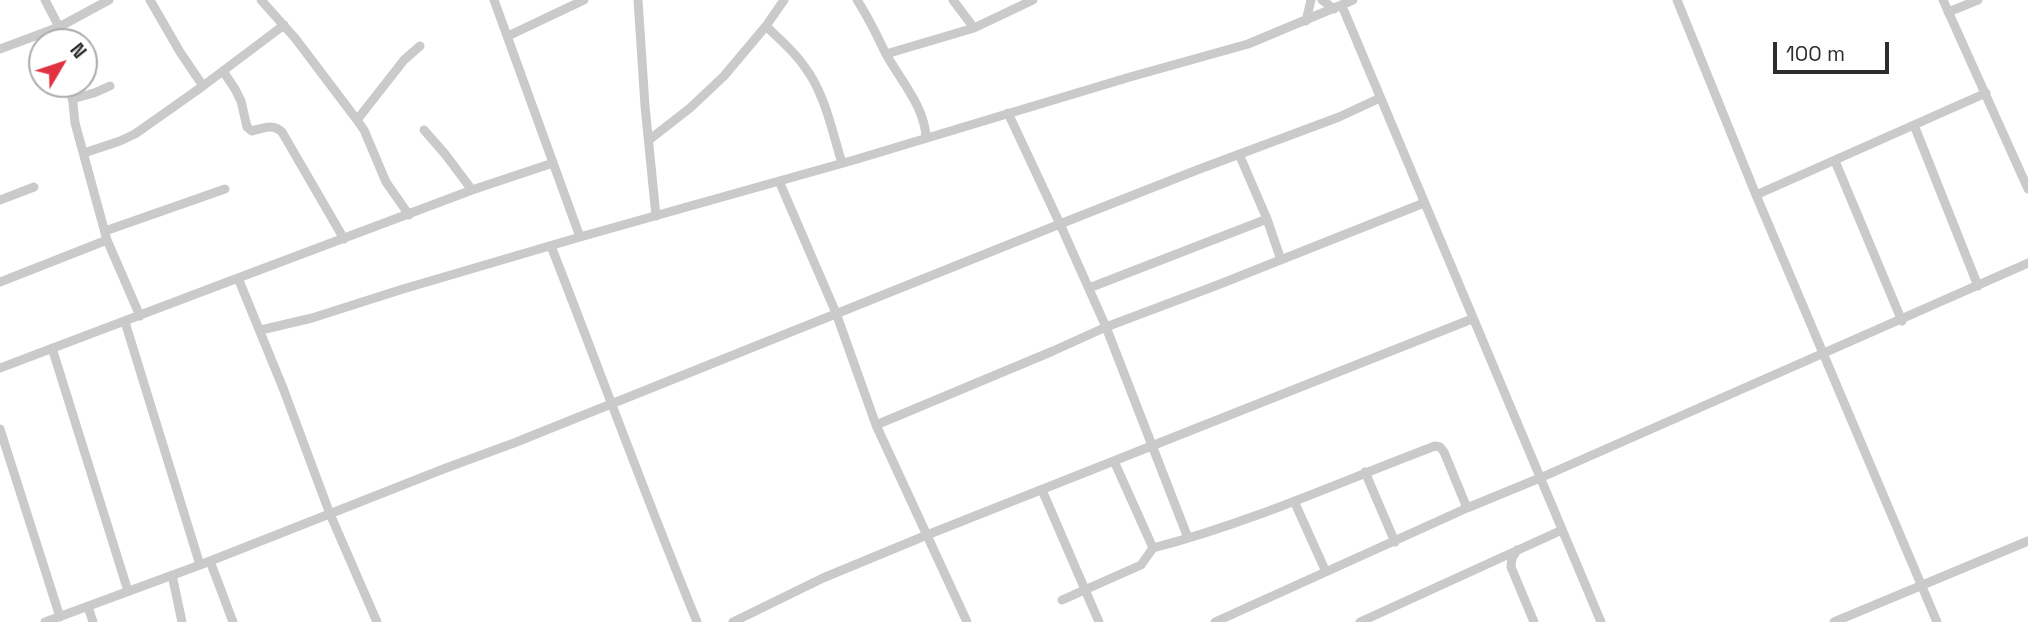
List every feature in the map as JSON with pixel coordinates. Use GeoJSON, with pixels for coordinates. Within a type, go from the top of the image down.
{"type":"FeatureCollection","features":[{"type":"Feature","properties":{"kind":"street"},"geometry":{"type":"LineString","coordinates":[[45,0],[59,27]]}},
{"type":"Feature","properties":{"kind":"street"},"geometry":{"type":"LineString","coordinates":[[0,49],[59,27],[109,0]]}},
{"type":"Feature","properties":{"kind":"street"},"geometry":{"type":"LineString","coordinates":[[150,0],[203,86]]}},
{"type":"Feature","properties":{"kind":"street"},"geometry":{"type":"LineString","coordinates":[[261,0],[284,25],[364,130],[386,182],[410,215]]}},
{"type":"Feature","properties":{"kind":"street"},"geometry":{"type":"LineString","coordinates":[[494,0],[580,237]]}},
{"type":"Feature","properties":{"kind":"street"},"geometry":{"type":"LineString","coordinates":[[508,36],[584,0]]}},
{"type":"Feature","properties":{"kind":"street"},"geometry":{"type":"LineString","coordinates":[[638,0],[656,216]]}},
{"type":"Feature","properties":{"kind":"street"},"geometry":{"type":"LineString","coordinates":[[649,139],[708,92],[766,26],[784,0]]}},
{"type":"Feature","properties":{"kind":"street"},"geometry":{"type":"LineString","coordinates":[[858,0],[925,121],[926,138]]}},
{"type":"Feature","properties":{"kind":"street"},"geometry":{"type":"LineString","coordinates":[[953,0],[974,28]]}},
{"type":"Feature","properties":{"kind":"street"},"geometry":{"type":"LineString","coordinates":[[886,54],[974,28],[1033,0]]}},
{"type":"Feature","properties":{"kind":"street"},"geometry":{"type":"LineString","coordinates":[[1306,21],[1311,0]]}},
{"type":"Feature","properties":{"kind":"street"},"geometry":{"type":"LineString","coordinates":[[1322,0],[1338,8],[1380,98],[1601,622]]}},
{"type":"Feature","properties":{"kind":"street"},"geometry":{"type":"LineString","coordinates":[[261,330],[312,318],[580,237],[1248,44],[1353,0]]}},
{"type":"Feature","properties":{"kind":"street"},"geometry":{"type":"LineString","coordinates":[[1677,0],[1756,195],[1937,622]]}},
{"type":"Feature","properties":{"kind":"street"},"geometry":{"type":"LineString","coordinates":[[1943,0],[2028,189]]}},
{"type":"Feature","properties":{"kind":"street"},"geometry":{"type":"LineString","coordinates":[[1948,12],[1978,0]]}},
{"type":"Feature","properties":{"kind":"street"},"geometry":{"type":"LineString","coordinates":[[84,153],[135,134],[284,25]]}},
{"type":"Feature","properties":{"kind":"street"},"geometry":{"type":"LineString","coordinates":[[766,26],[804,65],[812,78],[842,163]]}},
{"type":"Feature","properties":{"kind":"street"},"geometry":{"type":"LineString","coordinates":[[357,120],[404,60],[419,46]]}},
{"type":"Feature","properties":{"kind":"street"},"geometry":{"type":"LineString","coordinates":[[223,71],[241,101],[247,127],[252,131],[277,127],[282,132],[344,239]]}},
{"type":"Feature","properties":{"kind":"street"},"geometry":{"type":"LineString","coordinates":[[110,86],[72,99],[75,123],[106,235],[140,316]]}},
{"type":"Feature","properties":{"kind":"street"},"geometry":{"type":"LineString","coordinates":[[1756,195],[1986,93]]}},
{"type":"Feature","properties":{"kind":"street"},"geometry":{"type":"LineString","coordinates":[[45,622],[205,563],[613,404],[1060,224],[1339,117],[1380,98]]}},
{"type":"Feature","properties":{"kind":"street"},"geometry":{"type":"LineString","coordinates":[[1008,113],[1106,327],[1188,538]]}},
{"type":"Feature","properties":{"kind":"street"},"geometry":{"type":"LineString","coordinates":[[1914,125],[1978,286]]}},
{"type":"Feature","properties":{"kind":"street"},"geometry":{"type":"LineString","coordinates":[[424,130],[472,190]]}},
{"type":"Feature","properties":{"kind":"street"},"geometry":{"type":"LineString","coordinates":[[1239,154],[1281,260]]}},
{"type":"Feature","properties":{"kind":"street"},"geometry":{"type":"LineString","coordinates":[[1835,161],[1902,321]]}},
{"type":"Feature","properties":{"kind":"street"},"geometry":{"type":"LineString","coordinates":[[0,368],[472,190],[553,163]]}},
{"type":"Feature","properties":{"kind":"street"},"geometry":{"type":"LineString","coordinates":[[779,181],[836,313],[876,425],[967,622]]}},
{"type":"Feature","properties":{"kind":"street"},"geometry":{"type":"LineString","coordinates":[[0,200],[34,187]]}},
{"type":"Feature","properties":{"kind":"street"},"geometry":{"type":"LineString","coordinates":[[0,282],[106,235],[225,189]]}},
{"type":"Feature","properties":{"kind":"street"},"geometry":{"type":"LineString","coordinates":[[876,425],[1106,327],[1424,203]]}},
{"type":"Feature","properties":{"kind":"street"},"geometry":{"type":"LineString","coordinates":[[1089,288],[1267,219]]}},
{"type":"Feature","properties":{"kind":"street"},"geometry":{"type":"LineString","coordinates":[[551,246],[697,622]]}},
{"type":"Feature","properties":{"kind":"street"},"geometry":{"type":"LineString","coordinates":[[1215,622],[1467,508],[1902,321],[2028,263]]}},
{"type":"Feature","properties":{"kind":"street"},"geometry":{"type":"LineString","coordinates":[[238,278],[261,330],[330,514],[377,622]]}},
{"type":"Feature","properties":{"kind":"street"},"geometry":{"type":"LineString","coordinates":[[733,622],[822,578],[1472,319]]}},
{"type":"Feature","properties":{"kind":"street"},"geometry":{"type":"LineString","coordinates":[[125,322],[205,563],[233,622]]}},
{"type":"Feature","properties":{"kind":"street"},"geometry":{"type":"LineString","coordinates":[[52,348],[128,591]]}},
{"type":"Feature","properties":{"kind":"street"},"geometry":{"type":"LineString","coordinates":[[0,429],[60,617]]}},
{"type":"Feature","properties":{"kind":"street"},"geometry":{"type":"LineString","coordinates":[[1062,600],[1141,565],[1153,548],[1294,501],[1435,446],[1444,452],[1467,508]]}},
{"type":"Feature","properties":{"kind":"street"},"geometry":{"type":"LineString","coordinates":[[1114,461],[1153,548]]}},
{"type":"Feature","properties":{"kind":"street"},"geometry":{"type":"LineString","coordinates":[[1365,472],[1395,542]]}},
{"type":"Feature","properties":{"kind":"street"},"geometry":{"type":"LineString","coordinates":[[1042,490],[1099,622]]}},
{"type":"Feature","properties":{"kind":"street"},"geometry":{"type":"LineString","coordinates":[[1294,501],[1326,572]]}},
{"type":"Feature","properties":{"kind":"street"},"geometry":{"type":"LineString","coordinates":[[1360,622],[1562,530]]}},
{"type":"Feature","properties":{"kind":"street"},"geometry":{"type":"LineString","coordinates":[[1834,622],[2028,541]]}},
{"type":"Feature","properties":{"kind":"street"},"geometry":{"type":"LineString","coordinates":[[1517,550],[1511,567],[1534,622]]}},
{"type":"Feature","properties":{"kind":"street"},"geometry":{"type":"LineString","coordinates":[[1492,562],[1511,567]]}},
{"type":"Feature","properties":{"kind":"street"},"geometry":{"type":"LineString","coordinates":[[172,575],[182,622]]}},
{"type":"Feature","properties":{"kind":"street"},"geometry":{"type":"LineString","coordinates":[[88,607],[93,622]]}}]}
